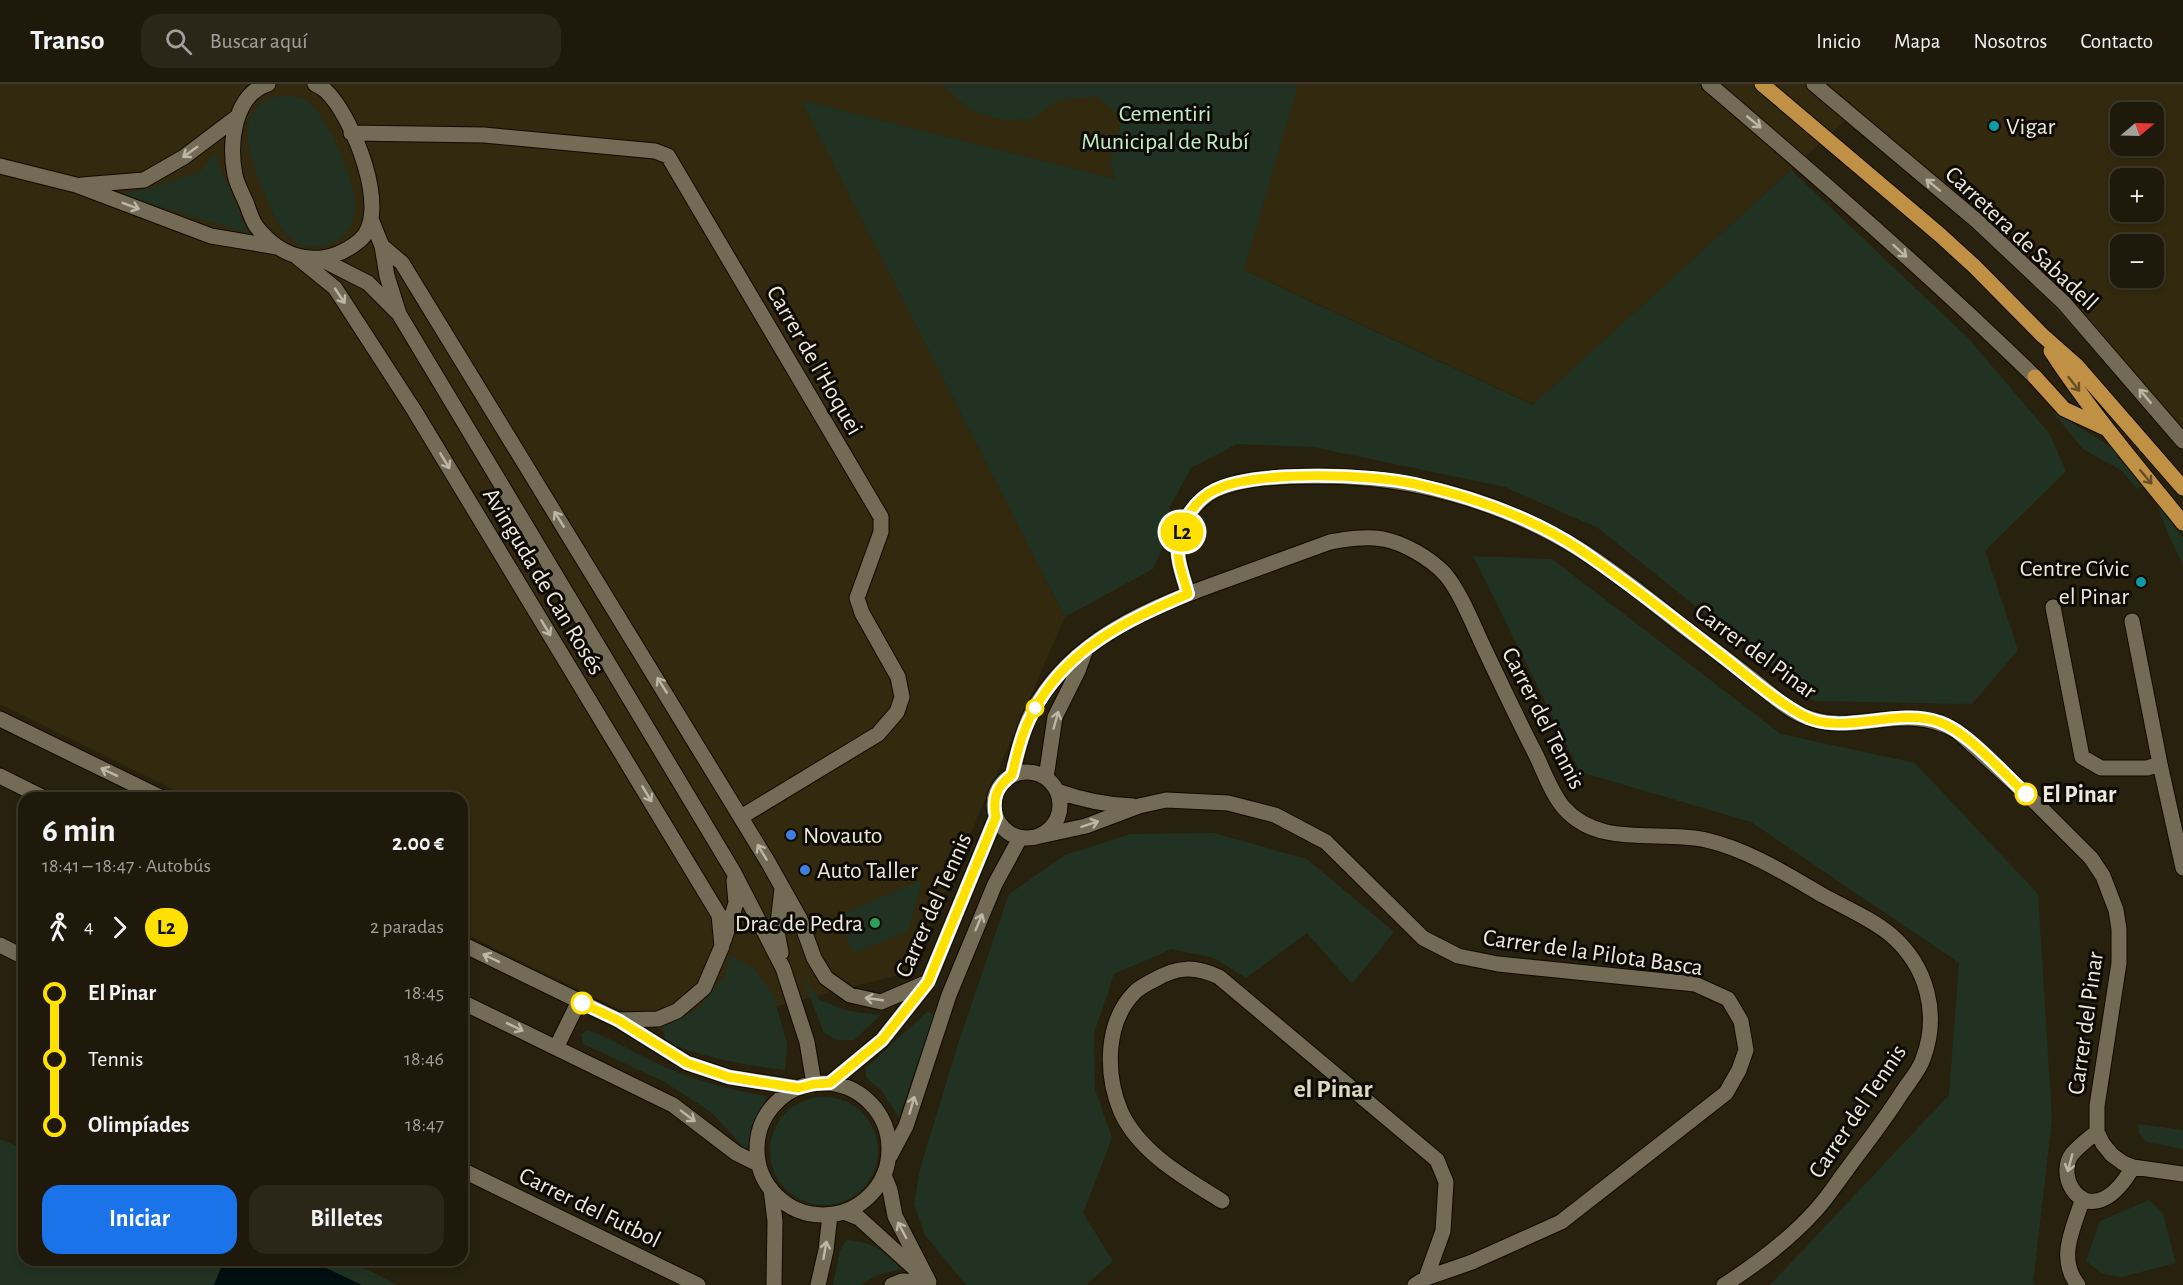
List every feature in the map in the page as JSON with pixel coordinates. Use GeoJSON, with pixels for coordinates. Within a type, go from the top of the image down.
{"type":"FeatureCollection","features":[{"type":"Feature","properties":{"kind":"main road"},"geometry":{"type":"LineString","coordinates":[[1762,84],[1940,235],[2042,335],[2076,365],[2183,488]]}},
{"type":"Feature","properties":{"kind":"main road"},"geometry":{"type":"LineString","coordinates":[[2042,335],[2067,374],[2183,523]]}},
{"type":"Feature","properties":{"kind":"main road"},"geometry":{"type":"LineString","coordinates":[[2035,377],[2064,409],[2110,431]]}},
{"type":"Feature","properties":{"kind":"street"},"geometry":{"type":"LineString","coordinates":[[268,84],[251,89],[237,117],[232,143],[235,176],[255,224],[277,247]]}},
{"type":"Feature","properties":{"kind":"street"},"geometry":{"type":"LineString","coordinates":[[1709,84],[1826,184],[1964,308],[2035,377]]}},
{"type":"Feature","properties":{"kind":"street","name":"Carretera de Sabadell"},"geometry":{"type":"LineString","coordinates":[[1814,84],[1977,221],[2064,303],[2183,441]]}},
{"type":"Feature","properties":{"kind":"street"},"geometry":{"type":"LineString","coordinates":[[0,166],[76,185],[211,236],[277,247],[297,257],[321,259],[351,248],[365,237],[371,219],[373,193],[360,149],[338,105],[321,86]]}},
{"type":"Feature","properties":{"kind":"street"},"geometry":{"type":"LineString","coordinates":[[76,185],[144,180],[184,157],[237,117]]}},
{"type":"Feature","properties":{"kind":"street","name":"Carrer de l'Hoquei"},"geometry":{"type":"LineString","coordinates":[[351,133],[484,135],[655,151],[668,156],[880,517],[881,532],[857,598],[862,613],[898,677],[902,697],[897,712],[878,734],[741,817]]}},
{"type":"Feature","properties":{"kind":"street","name":"Avinguda de Can Rosés"},"geometry":{"type":"LineString","coordinates":[[371,219],[382,246],[387,276],[399,314],[733,871],[783,968]]}},
{"type":"Feature","properties":{"kind":"street","name":"Avinguda de Can Rosés"},"geometry":{"type":"LineString","coordinates":[[382,246],[402,263],[741,817],[800,919],[814,958],[826,978],[850,994],[881,1002],[928,982]]}},
{"type":"Feature","properties":{"kind":"street","name":"Avinguda de Can Rosés"},"geometry":{"type":"LineString","coordinates":[[297,257],[335,288],[414,410],[719,915],[722,946]]}},
{"type":"Feature","properties":{"kind":"street","name":"Avinguda de Can Rosés"},"geometry":{"type":"LineString","coordinates":[[321,259],[368,283],[399,314]]}},
{"type":"Feature","properties":{"kind":"street","name":"Carrer del Pinar"},"geometry":{"type":"LineString","coordinates":[[1188,594],[1180,564],[1178,544],[1184,523],[1197,503],[1214,490],[1236,482],[1296,477],[1373,478],[1412,483],[1457,495],[1499,510],[1542,528],[1581,550],[1780,701],[1805,717],[1841,723],[1886,718],[1925,718],[1957,731],[2037,804],[2091,858],[2103,876],[2111,895],[2119,929],[2119,963],[2097,1106],[2097,1132]]}},
{"type":"Feature","properties":{"kind":"street","name":"Carrer del Tennis"},"geometry":{"type":"LineString","coordinates":[[888,1159],[906,1126],[953,985],[995,884],[1020,838],[1010,834],[1002,827],[996,817],[994,797],[1004,780],[1012,775],[1031,715],[1068,663],[1126,621],[1188,594],[1330,542],[1354,538],[1383,539],[1410,549],[1445,574],[1463,605],[1546,776],[1564,808],[1586,825],[1614,834],[1703,839],[1736,848],[1776,868],[1888,933],[1909,952],[1921,971],[1929,993],[1929,1035],[1923,1061],[1886,1117],[1817,1209],[1747,1271],[1724,1285]]}},
{"type":"Feature","properties":{"kind":"street"},"geometry":{"type":"LineString","coordinates":[[2053,607],[2082,757],[2101,768],[2147,768],[2160,764]]}},
{"type":"Feature","properties":{"kind":"street"},"geometry":{"type":"LineString","coordinates":[[2132,621],[2183,868]]}},
{"type":"Feature","properties":{"kind":"street"},"geometry":{"type":"LineString","coordinates":[[1046,778],[1055,717],[1078,671],[1086,649]]}},
{"type":"Feature","properties":{"kind":"street"},"geometry":{"type":"LineString","coordinates":[[0,719],[150,792]]}},
{"type":"Feature","properties":{"kind":"street"},"geometry":{"type":"LineString","coordinates":[[1012,775],[1030,772],[1046,778],[1057,791],[1060,800],[1058,817],[1054,825],[1040,836],[1020,838]]}},
{"type":"Feature","properties":{"kind":"street"},"geometry":{"type":"LineString","coordinates":[[0,776],[32,792]]}},
{"type":"Feature","properties":{"kind":"street","name":"Carrer de la Pilota Basca"},"geometry":{"type":"LineString","coordinates":[[1057,791],[1109,805],[1139,806]]}},
{"type":"Feature","properties":{"kind":"street","name":"Carrer de la Pilota Basca"},"geometry":{"type":"LineString","coordinates":[[1040,836],[1086,826],[1139,806],[1166,800],[1228,803],[1275,815],[1326,843],[1423,938],[1458,956],[1498,964],[1695,984],[1728,999],[1741,1021],[1746,1050],[1739,1070],[1726,1093],[1560,1222],[1472,1262],[1420,1281]]}},
{"type":"Feature","properties":{"kind":"street","name":"Carrer del Tennis"},"geometry":{"type":"LineString","coordinates":[[830,1083],[882,1040],[928,982],[996,817]]}},
{"type":"Feature","properties":{"kind":"street","name":"Avinguda de Can Rosés"},"geometry":{"type":"LineString","coordinates":[[618,1020],[650,1020],[677,1011],[704,988],[722,946],[736,903],[733,871]]}},
{"type":"Feature","properties":{"kind":"street","name":"Avinguda de Can Rosés"},"geometry":{"type":"LineString","coordinates":[[782,887],[777,932],[783,968],[807,1042],[814,1084]]}},
{"type":"Feature","properties":{"kind":"street"},"geometry":{"type":"LineString","coordinates":[[0,945],[18,954]]}},
{"type":"Feature","properties":{"kind":"street"},"geometry":{"type":"LineString","coordinates":[[468,947],[618,1020],[687,1063],[729,1077],[798,1088]]}},
{"type":"Feature","properties":{"kind":"street"},"geometry":{"type":"LineString","coordinates":[[1222,1201],[1178,1174],[1142,1143],[1122,1113],[1112,1082],[1110,1060],[1119,1012],[1136,990],[1162,975],[1186,969],[1202,970],[1219,977],[1437,1160],[1446,1182],[1443,1231],[1420,1281]]}},
{"type":"Feature","properties":{"kind":"street"},"geometry":{"type":"LineString","coordinates":[[556,1048],[579,1001]]}},
{"type":"Feature","properties":{"kind":"street"},"geometry":{"type":"LineString","coordinates":[[468,1005],[673,1105],[736,1153],[758,1164]]}},
{"type":"Feature","properties":{"kind":"street"},"geometry":{"type":"LineString","coordinates":[[774,1285],[775,1221],[771,1190],[758,1164],[757,1145],[761,1127],[769,1111],[782,1097],[798,1088],[830,1083],[850,1089],[868,1101],[881,1118],[888,1137],[888,1159],[884,1175],[868,1198],[837,1214],[818,1285]]}},
{"type":"Feature","properties":{"kind":"street"},"geometry":{"type":"LineString","coordinates":[[2133,1167],[2121,1185],[2105,1198],[2091,1202],[2082,1201],[2074,1193],[2069,1183],[2068,1164],[2072,1154],[2097,1132],[2112,1155],[2123,1163],[2133,1167],[2183,1174]]}},
{"type":"Feature","properties":{"kind":"street","name":"Carrer del Futbol"},"geometry":{"type":"LineString","coordinates":[[468,1173],[698,1285]]}},
{"type":"Feature","properties":{"kind":"street"},"geometry":{"type":"LineString","coordinates":[[884,1175],[890,1190],[895,1216],[931,1284]]}},
{"type":"Feature","properties":{"kind":"street"},"geometry":{"type":"LineString","coordinates":[[771,1190],[787,1205],[808,1214],[837,1214],[859,1218],[931,1284]]}},
{"type":"Feature","properties":{"kind":"street"},"geometry":{"type":"LineString","coordinates":[[2078,1285],[2071,1276],[2067,1263],[2067,1249],[2082,1201]]}},
{"type":"Feature","properties":{"kind":"street"},"geometry":{"type":"LineString","coordinates":[[892,1285],[903,1281],[931,1284]]}},
{"type":"Feature","properties":{"kind":"shaded area"},"geometry":{"type":"Polygon","coordinates":[[[0,84],[2183,84],[2183,441],[2038,291],[1851,115],[1534,405],[1221,259],[1202,201],[802,101],[1065,617],[910,972],[669,1034],[468,935],[468,792],[179,792],[0,704],[0,84]]]}},
{"type":"Feature","properties":{"kind":"shaded area"},"geometry":{"type":"Polygon","coordinates":[[[222,1266],[322,1266],[362,1285],[214,1285],[222,1266]]]}},
{"type":"Feature","properties":{"kind":"green space","name":"Cementiri Municipal de Rubí"},"geometry":{"type":"Polygon","coordinates":[[[942,84],[1298,84],[1244,270],[1533,405],[1791,170],[1968,338],[2049,433],[2066,471],[1985,551],[2018,650],[1972,704],[1814,701],[1598,528],[1505,487],[1313,447],[1237,444],[1191,468],[1170,507],[1162,549],[1153,569],[1065,617],[801,100],[1115,179],[1110,162],[1122,118],[1096,96],[1057,101],[1032,119],[1002,120],[970,110],[942,84]]]}},
{"type":"Feature","properties":{"kind":"green space"},"geometry":{"type":"Polygon","coordinates":[[[285,95],[305,99],[318,112],[341,154],[352,186],[355,211],[352,223],[343,236],[328,245],[314,247],[301,244],[284,232],[274,215],[253,162],[249,147],[250,119],[256,108],[267,100],[285,95]]]}},
{"type":"Feature","properties":{"kind":"green space"},"geometry":{"type":"Polygon","coordinates":[[[214,153],[248,233],[118,194],[148,189],[201,171],[214,153]]]}},
{"type":"Feature","properties":{"kind":"green space"},"geometry":{"type":"Polygon","coordinates":[[[2051,410],[2113,448],[2142,486],[2137,489],[2122,471],[2083,449],[2051,410]]]}},
{"type":"Feature","properties":{"kind":"green space"},"geometry":{"type":"Polygon","coordinates":[[[2157,504],[2183,538],[2183,565],[2168,534],[2157,504]]]}},
{"type":"Feature","properties":{"kind":"green space"},"geometry":{"type":"Polygon","coordinates":[[[1473,556],[1552,559],[1781,734],[1915,763],[2038,894],[2052,1119],[2033,1283],[2037,1285],[1770,1285],[1949,1095],[1959,963],[1751,822],[1580,772],[1473,556]]]}},
{"type":"Feature","properties":{"kind":"green space"},"geometry":{"type":"Polygon","coordinates":[[[1214,833],[1307,859],[1394,932],[1352,984],[1307,933],[1246,978],[1214,958],[1172,949],[1114,974],[1094,1033],[1095,1090],[1112,1138],[1083,1213],[1113,1261],[1086,1285],[966,1285],[925,1235],[914,1204],[920,1169],[957,1047],[1009,894],[1065,855],[1131,834],[1214,833]]]}},
{"type":"Feature","properties":{"kind":"green space","name":"Drac de Pedra"},"geometry":{"type":"Polygon","coordinates":[[[922,880],[908,931],[854,953],[837,916],[922,880]]]}},
{"type":"Feature","properties":{"kind":"green space"},"geometry":{"type":"Polygon","coordinates":[[[731,955],[754,968],[773,995],[787,1043],[785,1070],[724,1060],[665,1041],[663,1026],[698,1009],[725,975],[731,955]]]}},
{"type":"Feature","properties":{"kind":"green space"},"geometry":{"type":"Polygon","coordinates":[[[801,974],[820,1000],[848,1011],[881,1015],[854,1040],[837,1040],[824,1033],[801,974]]]}},
{"type":"Feature","properties":{"kind":"green space"},"geometry":{"type":"Polygon","coordinates":[[[928,1011],[934,1015],[899,1118],[881,1090],[866,1078],[866,1068],[928,1011]]]}},
{"type":"Feature","properties":{"kind":"green space"},"geometry":{"type":"Polygon","coordinates":[[[588,1030],[684,1075],[719,1086],[767,1096],[748,1147],[744,1148],[711,1112],[663,1081],[583,1044],[581,1034],[588,1030]]]}},
{"type":"Feature","properties":{"kind":"green space"},"geometry":{"type":"Polygon","coordinates":[[[824,1097],[845,1101],[862,1113],[874,1130],[878,1151],[874,1172],[862,1189],[845,1201],[824,1205],[803,1201],[786,1189],[774,1172],[770,1151],[774,1130],[786,1113],[803,1101],[824,1097]]]}},
{"type":"Feature","properties":{"kind":"green space"},"geometry":{"type":"Polygon","coordinates":[[[2138,1124],[2183,1130],[2183,1149],[2146,1142],[2139,1133],[2138,1124]]]}},
{"type":"Feature","properties":{"kind":"green space"},"geometry":{"type":"Polygon","coordinates":[[[0,1139],[18,1146],[18,1266],[361,1266],[397,1285],[0,1285],[0,1139]]]}},
{"type":"Feature","properties":{"kind":"green space"},"geometry":{"type":"Polygon","coordinates":[[[2149,1200],[2163,1214],[2176,1263],[2122,1277],[2103,1274],[2086,1261],[2100,1221],[2149,1200]]]}},
{"type":"Feature","properties":{"kind":"green space"},"geometry":{"type":"Polygon","coordinates":[[[846,1240],[878,1248],[902,1269],[877,1275],[861,1285],[833,1285],[840,1251],[846,1240]]]}},
{"type":"Feature","properties":{"kind":"bus line","name":"L2"},"geometry":{"type":"LineString","coordinates":[[582,1003],[618,1020],[687,1063],[729,1077],[798,1088],[830,1083],[850,1068],[882,1040],[928,982],[996,817],[994,797],[1004,780],[1012,775],[1031,715],[1048,688],[1068,663],[1104,635],[1126,621],[1188,594],[1180,564],[1178,544],[1184,523],[1197,503],[1214,490],[1236,482],[1296,477],[1373,478],[1412,483],[1457,495],[1499,510],[1542,528],[1581,550],[1780,701],[1805,717],[1824,722],[1841,723],[1905,717],[1925,718],[1942,723],[1957,731],[2026,794]]}},
{"type":"Feature","properties":{"kind":"place","name":"Vigar"},"geometry":{"type":"Point","coordinates":[1994,126]}},
{"type":"Feature","properties":{"kind":"place","name":"Centre Cívic el Pinar"},"geometry":{"type":"Point","coordinates":[2141,582]}},
{"type":"Feature","properties":{"kind":"place","name":"El Pinar"},"geometry":{"type":"Point","coordinates":[2026,794]}},
{"type":"Feature","properties":{"kind":"place","name":"Novauto"},"geometry":{"type":"Point","coordinates":[791,835]}},
{"type":"Feature","properties":{"kind":"place","name":"Auto Taller"},"geometry":{"type":"Point","coordinates":[805,870]}},
{"type":"Feature","properties":{"kind":"place","name":"Drac de Pedra"},"geometry":{"type":"Point","coordinates":[875,923]}},
{"type":"Feature","properties":{"kind":"district","name":"el Pinar"},"geometry":{"type":"Point","coordinates":[1333,1088]}}]}
